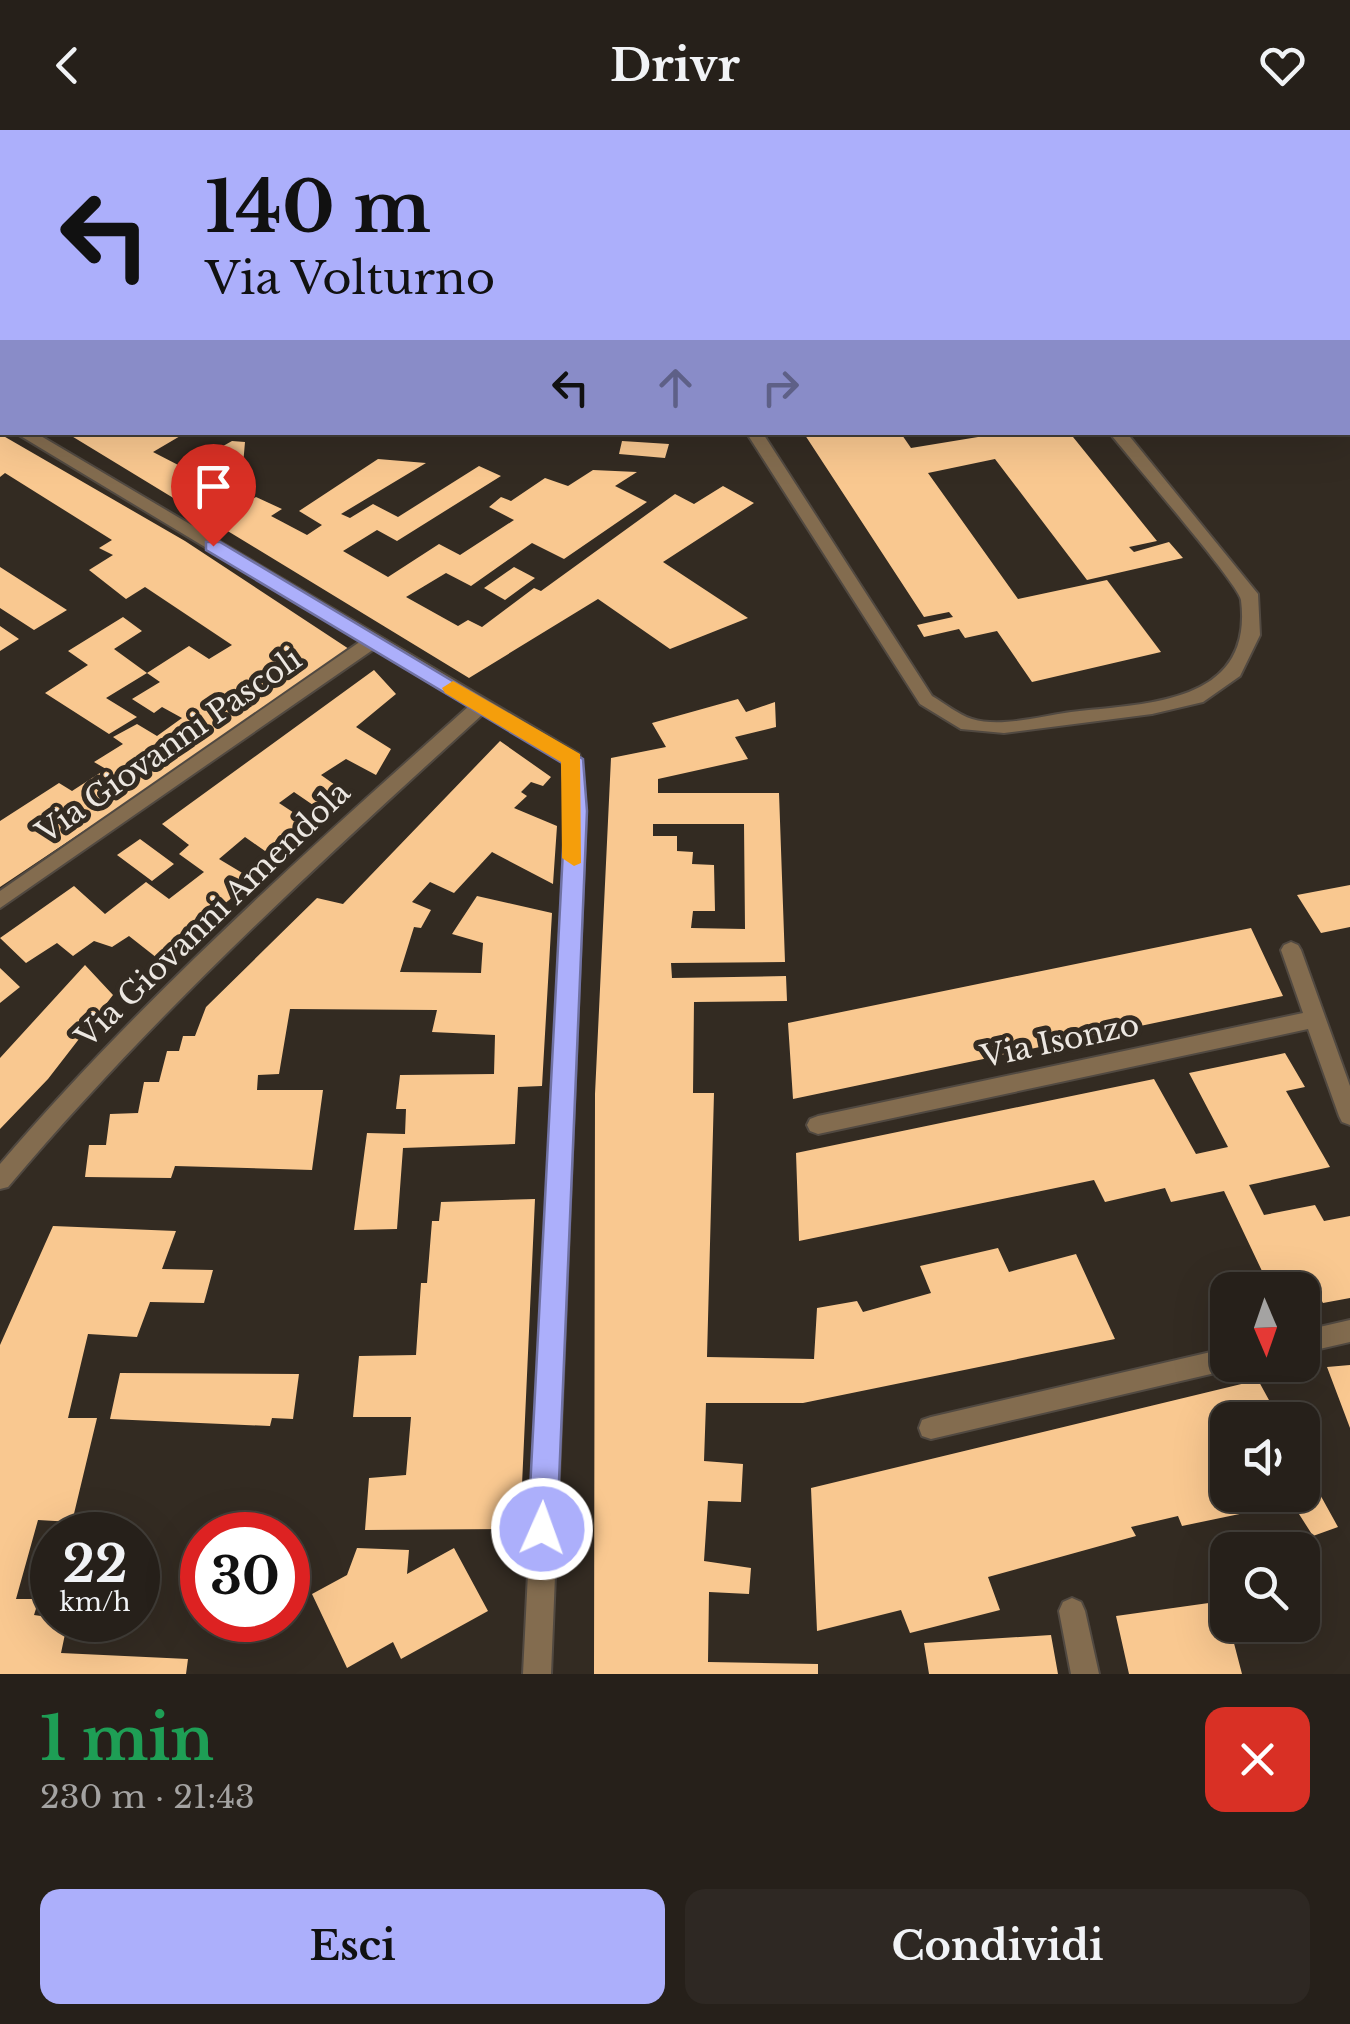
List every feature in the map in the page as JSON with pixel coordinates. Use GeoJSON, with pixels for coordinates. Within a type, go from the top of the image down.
{"type":"FeatureCollection","features":[{"type":"Feature","properties":{"kind":"street"},"geometry":{"type":"LineString","coordinates":[[27,435],[572,759],[576,811],[537,1674]]}},
{"type":"Feature","properties":{"kind":"street"},"geometry":{"type":"LineString","coordinates":[[756,435],[926,700],[968,725],[1004,727],[1152,708],[1203,696],[1234,672],[1251,635],[1249,594],[1119,435]]}},
{"type":"Feature","properties":{"kind":"street","name":"Via Giovanni Pascoli"},"geometry":{"type":"LineString","coordinates":[[0,901],[373,640]]}},
{"type":"Feature","properties":{"kind":"street","name":"Via Giovanni Amendola"},"geometry":{"type":"LineString","coordinates":[[0,1180],[74,1090],[308,861],[482,706]]}},
{"type":"Feature","properties":{"kind":"street"},"geometry":{"type":"LineString","coordinates":[[1292,950],[1350,1116]]}},
{"type":"Feature","properties":{"kind":"street","name":"Via Isonzo"},"geometry":{"type":"LineString","coordinates":[[818,1125],[1315,1020]]}},
{"type":"Feature","properties":{"kind":"street"},"geometry":{"type":"LineString","coordinates":[[1320,1338],[1350,1331]]}},
{"type":"Feature","properties":{"kind":"street"},"geometry":{"type":"LineString","coordinates":[[931,1428],[1210,1363]]}},
{"type":"Feature","properties":{"kind":"street"},"geometry":{"type":"LineString","coordinates":[[1072,1611],[1086,1674]]}},
{"type":"Feature","properties":{"kind":"building"},"geometry":{"type":"Polygon","coordinates":[[[2,435],[185,541],[349,649],[295,690],[0,887],[0,821],[59,783],[72,791],[106,769],[94,762],[123,744],[113,737],[137,724],[157,736],[182,718],[162,707],[154,713],[132,699],[160,682],[147,673],[189,646],[209,659],[232,645],[145,587],[126,599],[89,570],[113,555],[99,548],[112,540],[5,473],[0,477],[2,435]]]}},
{"type":"Feature","properties":{"kind":"building"},"geometry":{"type":"Polygon","coordinates":[[[70,435],[182,435],[153,452],[184,468],[232,441],[245,442],[243,465],[233,471],[241,476],[220,489],[246,503],[256,497],[282,509],[271,516],[307,535],[322,525],[299,511],[378,459],[426,463],[341,514],[350,518],[373,504],[398,517],[479,466],[501,476],[397,541],[377,530],[343,551],[388,577],[439,544],[460,555],[514,520],[489,507],[501,497],[511,501],[545,478],[568,486],[593,470],[637,472],[615,486],[647,502],[564,559],[532,543],[471,586],[446,573],[406,597],[458,626],[468,620],[482,627],[534,588],[541,591],[675,494],[694,504],[723,486],[754,503],[663,562],[748,618],[670,649],[598,599],[469,678],[70,435]]]}},
{"type":"Feature","properties":{"kind":"building"},"geometry":{"type":"Polygon","coordinates":[[[805,435],[902,435],[911,448],[977,435],[1071,435],[1157,541],[1129,547],[1134,552],[1169,542],[1183,558],[1087,580],[995,459],[928,473],[1018,599],[1107,580],[1161,652],[1032,682],[997,631],[965,638],[959,629],[924,637],[917,625],[953,617],[949,612],[924,617],[805,435]]]}},
{"type":"Feature","properties":{"kind":"building"},"geometry":{"type":"Polygon","coordinates":[[[622,441],[669,444],[665,458],[619,454],[622,441]]]}},
{"type":"Feature","properties":{"kind":"building"},"geometry":{"type":"Polygon","coordinates":[[[0,567],[67,610],[34,630],[0,608],[0,567]]]}},
{"type":"Feature","properties":{"kind":"building"},"geometry":{"type":"Polygon","coordinates":[[[514,567],[535,578],[505,600],[484,588],[514,567]]]}},
{"type":"Feature","properties":{"kind":"building"},"geometry":{"type":"Polygon","coordinates":[[[123,617],[142,631],[114,649],[147,673],[106,698],[137,717],[109,734],[45,693],[88,665],[68,651],[123,617]]]}},
{"type":"Feature","properties":{"kind":"building"},"geometry":{"type":"Polygon","coordinates":[[[0,626],[19,639],[0,651],[0,626]]]}},
{"type":"Feature","properties":{"kind":"building"},"geometry":{"type":"Polygon","coordinates":[[[374,670],[396,694],[356,727],[391,749],[376,775],[346,759],[321,775],[338,787],[313,805],[294,792],[279,803],[314,826],[296,842],[288,835],[265,851],[245,837],[219,859],[254,880],[157,958],[129,936],[112,947],[94,941],[73,956],[57,943],[26,963],[0,938],[74,886],[105,914],[146,882],[169,899],[204,872],[179,854],[189,845],[162,824],[374,670]]]}},
{"type":"Feature","properties":{"kind":"building"},"geometry":{"type":"Polygon","coordinates":[[[738,699],[746,712],[775,702],[776,727],[735,737],[748,759],[658,779],[658,793],[779,793],[785,962],[671,963],[672,978],[786,976],[787,1001],[694,1002],[693,1093],[714,1093],[707,1357],[814,1359],[817,1308],[857,1301],[863,1312],[931,1293],[920,1266],[998,1248],[1009,1272],[1076,1254],[1115,1339],[803,1403],[706,1403],[704,1461],[743,1464],[741,1502],[708,1501],[704,1561],[751,1568],[749,1594],[709,1592],[708,1662],[818,1664],[818,1674],[594,1674],[595,1094],[611,758],[666,747],[652,723],[738,699]],[[653,824],[653,836],[677,836],[677,851],[693,852],[692,864],[714,865],[715,911],[693,911],[691,928],[745,929],[744,824],[653,824]]]}},
{"type":"Feature","properties":{"kind":"building"},"geometry":{"type":"Polygon","coordinates":[[[500,741],[551,777],[543,786],[531,782],[521,792],[527,796],[514,808],[557,826],[553,884],[492,852],[454,893],[430,882],[412,902],[431,910],[421,928],[414,927],[400,972],[481,973],[483,943],[452,934],[477,896],[552,913],[542,1086],[518,1087],[515,1144],[403,1148],[397,1229],[354,1230],[367,1133],[405,1134],[406,1109],[396,1109],[400,1075],[494,1074],[495,1035],[432,1032],[437,1010],[290,1009],[279,1074],[258,1075],[257,1090],[323,1090],[312,1170],[175,1166],[171,1178],[85,1177],[89,1145],[106,1145],[110,1114],[138,1113],[144,1082],[159,1082],[167,1051],[179,1051],[183,1036],[195,1036],[206,1007],[317,898],[343,904],[500,741]]]}},
{"type":"Feature","properties":{"kind":"building"},"geometry":{"type":"Polygon","coordinates":[[[140,839],[174,864],[152,881],[117,855],[140,839]]]}},
{"type":"Feature","properties":{"kind":"building"},"geometry":{"type":"Polygon","coordinates":[[[1350,885],[1350,927],[1321,933],[1297,895],[1350,885]]]}},
{"type":"Feature","properties":{"kind":"building"},"geometry":{"type":"Polygon","coordinates":[[[1251,928],[1283,996],[793,1099],[788,1023],[1251,928]]]}},
{"type":"Feature","properties":{"kind":"building"},"geometry":{"type":"Polygon","coordinates":[[[85,965],[113,995],[48,1079],[0,1129],[0,1058],[85,965]]]}},
{"type":"Feature","properties":{"kind":"building"},"geometry":{"type":"Polygon","coordinates":[[[0,968],[20,987],[0,1003],[0,968]]]}},
{"type":"Feature","properties":{"kind":"building"},"geometry":{"type":"Polygon","coordinates":[[[1285,1053],[1305,1087],[1286,1091],[1330,1167],[1249,1185],[1264,1215],[1315,1205],[1324,1221],[1350,1216],[1350,1298],[1323,1303],[1320,1272],[1262,1272],[1224,1191],[1171,1202],[1165,1188],[1105,1202],[1094,1180],[799,1241],[796,1153],[1154,1079],[1196,1154],[1228,1147],[1189,1073],[1285,1053]]]}},
{"type":"Feature","properties":{"kind":"building"},"geometry":{"type":"Polygon","coordinates":[[[535,1199],[520,1529],[365,1530],[369,1478],[406,1475],[411,1417],[353,1417],[359,1356],[416,1355],[421,1283],[427,1283],[432,1221],[439,1221],[441,1202],[535,1199]]]}},
{"type":"Feature","properties":{"kind":"building"},"geometry":{"type":"Polygon","coordinates":[[[53,1226],[176,1231],[162,1269],[213,1270],[204,1303],[150,1302],[137,1337],[88,1334],[68,1418],[97,1418],[74,1512],[30,1512],[30,1549],[16,1599],[30,1599],[30,1642],[63,1642],[61,1653],[188,1659],[186,1674],[0,1674],[0,1345],[53,1226]]]}},
{"type":"Feature","properties":{"kind":"building"},"geometry":{"type":"Polygon","coordinates":[[[1350,1365],[1350,1428],[1327,1367],[1350,1365]]]}},
{"type":"Feature","properties":{"kind":"building"},"geometry":{"type":"Polygon","coordinates":[[[120,1373],[299,1374],[293,1419],[272,1418],[270,1426],[110,1419],[120,1373]]]}},
{"type":"Feature","properties":{"kind":"building"},"geometry":{"type":"Polygon","coordinates":[[[1250,1382],[1259,1382],[1270,1402],[1210,1402],[1210,1512],[1249,1512],[1182,1526],[1178,1516],[1131,1527],[1136,1536],[988,1577],[1000,1610],[910,1633],[901,1610],[817,1631],[811,1488],[1250,1382]]]}},
{"type":"Feature","properties":{"kind":"building"},"geometry":{"type":"Polygon","coordinates":[[[1320,1494],[1338,1527],[1320,1533],[1310,1532],[1298,1512],[1320,1512],[1320,1494]]]}},
{"type":"Feature","properties":{"kind":"building"},"geometry":{"type":"Polygon","coordinates":[[[357,1548],[409,1550],[407,1574],[454,1548],[488,1611],[401,1659],[393,1642],[347,1668],[312,1594],[347,1575],[357,1548]]]}},
{"type":"Feature","properties":{"kind":"building"},"geometry":{"type":"Polygon","coordinates":[[[1210,1603],[1210,1642],[1234,1642],[1242,1674],[1129,1674],[1116,1616],[1210,1603]]]}},
{"type":"Feature","properties":{"kind":"building"},"geometry":{"type":"Polygon","coordinates":[[[1051,1635],[1058,1674],[929,1674],[924,1643],[1051,1635]]]}},
{"type":"Feature","properties":{"kind":"slow traffic"},"geometry":{"type":"LineString","coordinates":[[453,688],[572,759],[574,858]]}},
{"type":"Feature","properties":{"kind":"route"},"geometry":{"type":"LineString","coordinates":[[213,546],[572,759],[576,811],[542,1529]]}}]}
